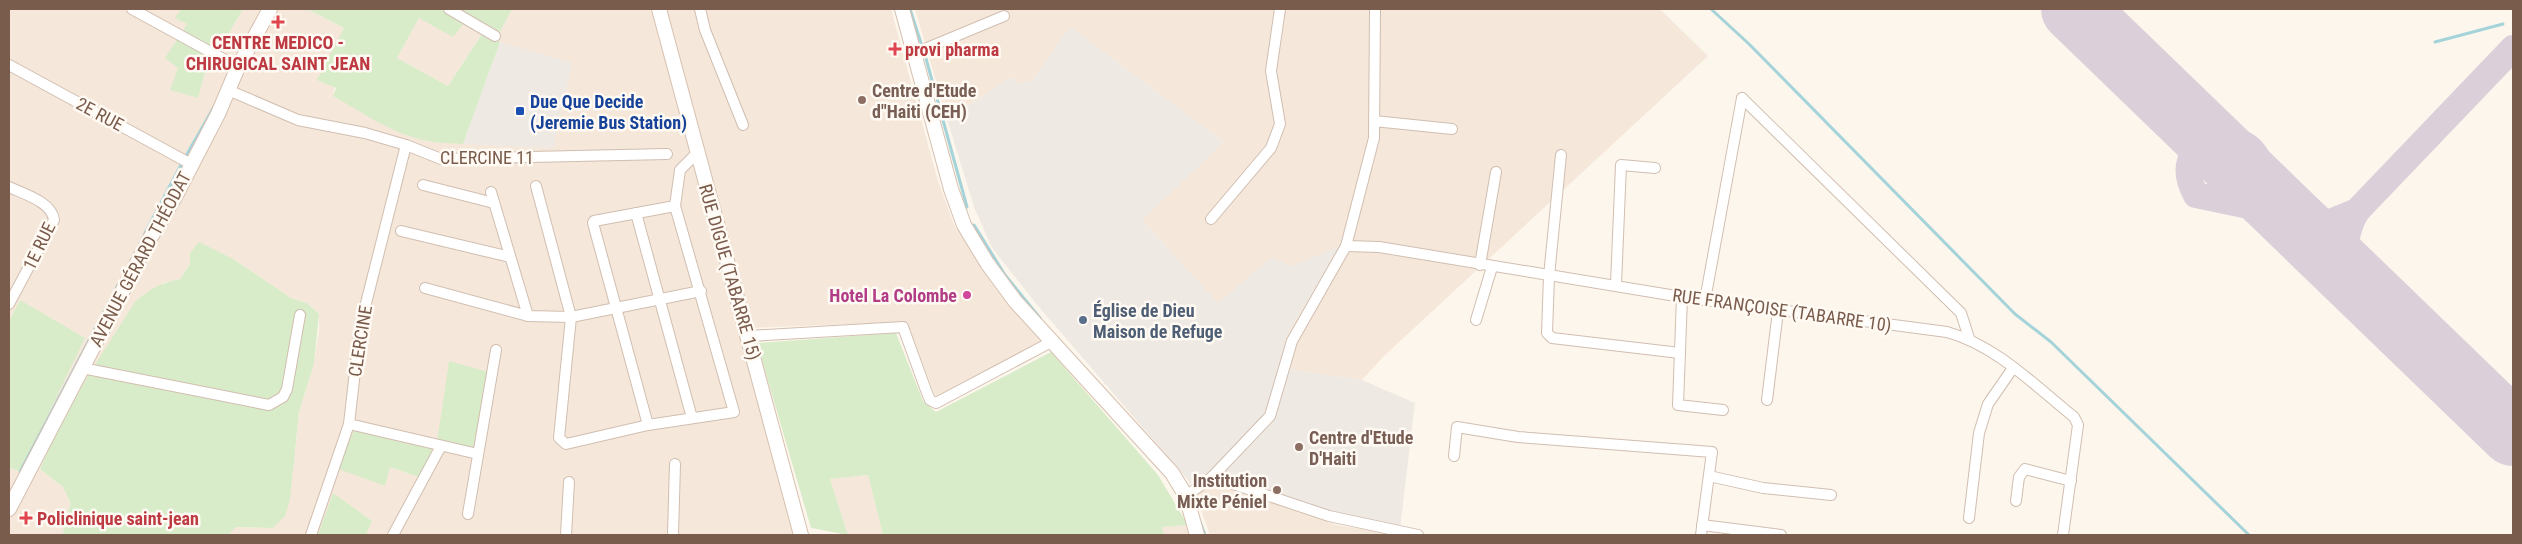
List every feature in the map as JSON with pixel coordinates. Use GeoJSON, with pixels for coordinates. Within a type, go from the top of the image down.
{"type":"FeatureCollection","features":[{"type":"Feature","properties":{"kind":"street"},"geometry":{"type":"LineString","coordinates":[[132,9],[236,66]]}},
{"type":"Feature","properties":{"kind":"street","name":"AVENUE GÉRARD THÉODAT"},"geometry":{"type":"LineString","coordinates":[[9,509],[191,164],[228,90],[236,66],[270,9]]}},
{"type":"Feature","properties":{"kind":"street"},"geometry":{"type":"LineString","coordinates":[[449,9],[495,36]]}},
{"type":"Feature","properties":{"kind":"street","name":"RUE DIGUE (TABARRE 15)"},"geometry":{"type":"LineString","coordinates":[[659,9],[749,336],[801,535]]}},
{"type":"Feature","properties":{"kind":"street"},"geometry":{"type":"LineString","coordinates":[[700,9],[705,30],[743,125]]}},
{"type":"Feature","properties":{"kind":"street"},"geometry":{"type":"LineString","coordinates":[[902,9],[951,190],[964,225],[986,263],[1015,301],[1160,458],[1176,478],[1186,496],[1197,535]]}},
{"type":"Feature","properties":{"kind":"street"},"geometry":{"type":"LineString","coordinates":[[1211,219],[1271,148],[1280,124],[1271,71],[1280,9]]}},
{"type":"Feature","properties":{"kind":"street"},"geometry":{"type":"LineString","coordinates":[[1186,496],[1212,477],[1270,416],[1292,341],[1346,246],[1374,138],[1375,9]]}},
{"type":"Feature","properties":{"kind":"street"},"geometry":{"type":"LineString","coordinates":[[915,53],[1004,16]]}},
{"type":"Feature","properties":{"kind":"street","name":"2E RUE"},"geometry":{"type":"LineString","coordinates":[[9,65],[191,164]]}},
{"type":"Feature","properties":{"kind":"street","name":"CLERCINE 11"},"geometry":{"type":"LineString","coordinates":[[228,90],[298,120],[365,133],[406,144],[441,159],[667,154]]}},
{"type":"Feature","properties":{"kind":"street"},"geometry":{"type":"LineString","coordinates":[[1705,300],[1742,98],[1960,313],[1969,338]]}},
{"type":"Feature","properties":{"kind":"street"},"geometry":{"type":"LineString","coordinates":[[1374,121],[1452,129]]}},
{"type":"Feature","properties":{"kind":"street","name":"CLERCINE"},"geometry":{"type":"LineString","coordinates":[[311,535],[350,424],[360,327],[406,144]]}},
{"type":"Feature","properties":{"kind":"street"},"geometry":{"type":"LineString","coordinates":[[536,186],[571,317],[559,438],[566,444],[648,425],[734,412],[701,291],[675,206],[680,170],[698,154]]}},
{"type":"Feature","properties":{"kind":"street"},"geometry":{"type":"LineString","coordinates":[[1562,155],[1549,276],[1546,331],[1549,336],[1680,353]]}},
{"type":"Feature","properties":{"kind":"street"},"geometry":{"type":"LineString","coordinates":[[1616,284],[1621,165],[1656,168]]}},
{"type":"Feature","properties":{"kind":"street"},"geometry":{"type":"LineString","coordinates":[[1480,265],[1496,172]]}},
{"type":"Feature","properties":{"kind":"street"},"geometry":{"type":"LineString","coordinates":[[423,185],[494,203]]}},
{"type":"Feature","properties":{"kind":"street","name":"1E RUE"},"geometry":{"type":"LineString","coordinates":[[9,187],[48,207],[54,214],[54,220],[9,304]]}},
{"type":"Feature","properties":{"kind":"street"},"geometry":{"type":"LineString","coordinates":[[491,192],[528,316]]}},
{"type":"Feature","properties":{"kind":"street"},"geometry":{"type":"LineString","coordinates":[[648,425],[618,308],[593,223],[594,221],[675,206]]}},
{"type":"Feature","properties":{"kind":"street"},"geometry":{"type":"LineString","coordinates":[[636,213],[692,418]]}},
{"type":"Feature","properties":{"kind":"street"},"geometry":{"type":"LineString","coordinates":[[401,231],[510,257]]}},
{"type":"Feature","properties":{"kind":"street","name":"RUE FRANÇOISE (TABARRE 10)"},"geometry":{"type":"LineString","coordinates":[[1346,246],[1379,247],[1549,276],[1616,284],[1682,297],[1948,332],[1969,338],[1990,350],[2013,368],[2074,417],[2078,425],[2063,535]]}},
{"type":"Feature","properties":{"kind":"street"},"geometry":{"type":"LineString","coordinates":[[1476,320],[1492,267]]}},
{"type":"Feature","properties":{"kind":"street"},"geometry":{"type":"LineString","coordinates":[[425,288],[528,316],[571,317],[701,291]]}},
{"type":"Feature","properties":{"kind":"street"},"geometry":{"type":"LineString","coordinates":[[1682,297],[1678,405],[1723,410]]}},
{"type":"Feature","properties":{"kind":"street"},"geometry":{"type":"LineString","coordinates":[[1767,400],[1778,311]]}},
{"type":"Feature","properties":{"kind":"street"},"geometry":{"type":"LineString","coordinates":[[82,368],[269,405],[283,397],[287,389],[300,315]]}},
{"type":"Feature","properties":{"kind":"street"},"geometry":{"type":"LineString","coordinates":[[749,336],[904,326],[926,393],[930,400],[936,403],[1052,340]]}},
{"type":"Feature","properties":{"kind":"street"},"geometry":{"type":"LineString","coordinates":[[468,514],[496,350]]}},
{"type":"Feature","properties":{"kind":"street"},"geometry":{"type":"LineString","coordinates":[[1969,518],[1979,433],[1988,404],[2013,368]]}},
{"type":"Feature","properties":{"kind":"street"},"geometry":{"type":"LineString","coordinates":[[350,424],[478,454]]}},
{"type":"Feature","properties":{"kind":"street"},"geometry":{"type":"LineString","coordinates":[[1454,456],[1457,427],[1518,437],[1712,452],[1701,530],[1782,535]]}},
{"type":"Feature","properties":{"kind":"street"},"geometry":{"type":"LineString","coordinates":[[393,535],[441,446]]}},
{"type":"Feature","properties":{"kind":"street"},"geometry":{"type":"LineString","coordinates":[[674,535],[675,464]]}},
{"type":"Feature","properties":{"kind":"street"},"geometry":{"type":"LineString","coordinates":[[2016,501],[2019,477],[2024,469],[2071,482]]}},
{"type":"Feature","properties":{"kind":"street"},"geometry":{"type":"LineString","coordinates":[[1709,476],[1763,488],[1831,495]]}},
{"type":"Feature","properties":{"kind":"street"},"geometry":{"type":"LineString","coordinates":[[1212,477],[1329,516],[1418,535]]}},
{"type":"Feature","properties":{"kind":"street"},"geometry":{"type":"LineString","coordinates":[[566,535],[569,482]]}},
{"type":"Feature","properties":{"kind":"shaded area"},"geometry":{"type":"Polygon","coordinates":[[[9,9],[181,9],[176,18],[187,24],[179,68],[198,98],[204,76],[243,9],[307,9],[344,28],[333,96],[427,141],[552,148],[571,63],[500,42],[482,34],[448,86],[397,58],[419,18],[463,23],[439,9],[459,9],[500,32],[512,9],[661,9],[807,535],[366,535],[372,521],[333,494],[318,535],[228,535],[236,527],[273,528],[290,500],[299,412],[314,364],[319,330],[319,314],[307,303],[291,298],[233,259],[190,264],[180,279],[163,283],[51,441],[40,469],[63,487],[71,504],[64,520],[63,535],[9,535],[9,467],[19,472],[20,300],[9,321],[9,9]],[[433,448],[390,467],[419,477],[433,448]]]}},
{"type":"Feature","properties":{"kind":"shaded area"},"geometry":{"type":"Polygon","coordinates":[[[664,9],[891,9],[938,181],[955,227],[993,283],[1042,342],[936,398],[907,322],[752,328],[664,9]]]}},
{"type":"Feature","properties":{"kind":"shaded area"},"geometry":{"type":"Polygon","coordinates":[[[915,9],[1660,9],[1708,56],[1384,356],[1362,380],[1280,368],[1286,337],[1340,247],[1218,303],[1142,220],[1224,142],[1070,27],[1033,80],[1020,84],[1012,77],[947,119],[915,9]]]}},
{"type":"Feature","properties":{"kind":"shaded area"},"geometry":{"type":"Polygon","coordinates":[[[1070,27],[1224,142],[1142,220],[1218,303],[1272,257],[1291,266],[1340,246],[1286,337],[1280,368],[1362,380],[1415,403],[1400,529],[1346,521],[1211,474],[1193,490],[1188,480],[1038,306],[992,248],[974,207],[947,119],[1012,77],[1020,84],[1033,80],[1070,27]]]}},
{"type":"Feature","properties":{"kind":"shaded area"},"geometry":{"type":"Polygon","coordinates":[[[500,42],[572,63],[553,148],[463,144],[500,42]]]}},
{"type":"Feature","properties":{"kind":"shaded area"},"geometry":{"type":"Polygon","coordinates":[[[868,475],[883,535],[848,535],[830,479],[868,475]]]}},
{"type":"Feature","properties":{"kind":"shaded area"},"geometry":{"type":"Polygon","coordinates":[[[1210,483],[1337,525],[1396,535],[1210,535],[1196,496],[1210,483]]]}},
{"type":"Feature","properties":{"kind":"shaded area"},"geometry":{"type":"Polygon","coordinates":[[[1188,525],[1190,535],[1164,535],[1162,527],[1188,525]]]}},
{"type":"Feature","properties":{"kind":"green space"},"geometry":{"type":"Polygon","coordinates":[[[181,9],[243,9],[204,76],[198,98],[170,90],[178,68],[165,58],[187,24],[175,18],[181,9]]]}},
{"type":"Feature","properties":{"kind":"green space"},"geometry":{"type":"Polygon","coordinates":[[[307,9],[439,9],[464,23],[453,37],[419,18],[397,58],[448,86],[482,34],[500,42],[463,144],[428,141],[403,134],[379,123],[333,96],[336,88],[317,80],[344,28],[307,9]]]}},
{"type":"Feature","properties":{"kind":"green space"},"geometry":{"type":"Polygon","coordinates":[[[459,9],[512,9],[500,32],[459,9]]]}},
{"type":"Feature","properties":{"kind":"green space"},"geometry":{"type":"Polygon","coordinates":[[[199,242],[233,259],[291,298],[307,303],[319,314],[314,364],[299,412],[290,500],[285,516],[273,528],[236,527],[228,535],[63,535],[64,520],[71,504],[63,487],[40,469],[60,425],[135,302],[145,293],[156,287],[180,279],[190,264],[190,253],[199,242]]]}},
{"type":"Feature","properties":{"kind":"green space"},"geometry":{"type":"Polygon","coordinates":[[[20,300],[85,338],[20,472],[9,467],[9,321],[20,300]]]}},
{"type":"Feature","properties":{"kind":"green space"},"geometry":{"type":"Polygon","coordinates":[[[896,333],[923,401],[936,412],[1051,352],[1158,475],[1188,525],[1162,527],[1164,535],[883,535],[868,475],[830,479],[848,535],[811,528],[757,343],[896,333]]]}},
{"type":"Feature","properties":{"kind":"green space"},"geometry":{"type":"Polygon","coordinates":[[[449,361],[488,372],[474,448],[437,442],[449,361]]]}},
{"type":"Feature","properties":{"kind":"green space"},"geometry":{"type":"Polygon","coordinates":[[[355,429],[433,448],[419,477],[390,467],[385,486],[336,468],[355,429]]]}},
{"type":"Feature","properties":{"kind":"green space"},"geometry":{"type":"Polygon","coordinates":[[[333,493],[372,521],[366,535],[318,535],[333,493]]]}},
{"type":"Feature","properties":{"kind":"waterway"},"geometry":{"type":"LineString","coordinates":[[910,9],[921,43]]}},
{"type":"Feature","properties":{"kind":"waterway"},"geometry":{"type":"LineString","coordinates":[[1711,9],[1749,44],[2015,314],[2051,342],[2249,535]]}},
{"type":"Feature","properties":{"kind":"waterway"},"geometry":{"type":"LineString","coordinates":[[2435,42],[2503,24]]}},
{"type":"Feature","properties":{"kind":"waterway"},"geometry":{"type":"LineString","coordinates":[[925,55],[967,207]]}},
{"type":"Feature","properties":{"kind":"waterway"},"geometry":{"type":"LineString","coordinates":[[186,156],[215,105]]}},
{"type":"Feature","properties":{"kind":"waterway"},"geometry":{"type":"LineString","coordinates":[[145,233],[182,163]]}},
{"type":"Feature","properties":{"kind":"waterway"},"geometry":{"type":"LineString","coordinates":[[974,225],[1005,275],[1040,318]]}},
{"type":"Feature","properties":{"kind":"waterway"},"geometry":{"type":"LineString","coordinates":[[20,472],[119,283]]}},
{"type":"Feature","properties":{"kind":"waterway"},"geometry":{"type":"LineString","coordinates":[[1199,519],[1205,535]]}},
{"type":"Feature","properties":{"kind":"taxiway"},"geometry":{"type":"LineString","coordinates":[[2346,271],[2347,240],[2350,226],[2357,211],[2513,48]]}},
{"type":"Feature","properties":{"kind":"taxiway"},"geometry":{"type":"LineString","coordinates":[[2265,193],[2258,159],[2249,147],[2236,141],[2222,139],[2209,142],[2197,149],[2190,161],[2189,176],[2196,195],[2287,214],[2302,221],[2314,223],[2330,222],[2357,211]]}},
{"type":"Feature","properties":{"kind":"runway"},"geometry":{"type":"LineString","coordinates":[[2074,9],[2513,433]]}},
{"type":"Feature","properties":{"kind":"place","name":"CENTRE MEDICO - CHIRUGICAL SAINT JEAN"},"geometry":{"type":"Point","coordinates":[278,22]}},
{"type":"Feature","properties":{"kind":"place","name":"provi pharma"},"geometry":{"type":"Point","coordinates":[895,49]}},
{"type":"Feature","properties":{"kind":"place","name":"Centre d'Etude d\"Haiti (CEH)"},"geometry":{"type":"Point","coordinates":[862,100]}},
{"type":"Feature","properties":{"kind":"place","name":"Due Que Decide (Jeremie Bus Station)"},"geometry":{"type":"Point","coordinates":[520,111]}},
{"type":"Feature","properties":{"kind":"place","name":"Hotel La Colombe"},"geometry":{"type":"Point","coordinates":[967,295]}},
{"type":"Feature","properties":{"kind":"place","name":"Église de Dieu Maison de Refuge"},"geometry":{"type":"Point","coordinates":[1083,320]}},
{"type":"Feature","properties":{"kind":"place","name":"Centre d'Etude D'Haiti"},"geometry":{"type":"Point","coordinates":[1299,447]}},
{"type":"Feature","properties":{"kind":"place","name":"Institution Mixte Péniel"},"geometry":{"type":"Point","coordinates":[1277,490]}},
{"type":"Feature","properties":{"kind":"place","name":"Policlinique saint-jean"},"geometry":{"type":"Point","coordinates":[26,518]}}]}
